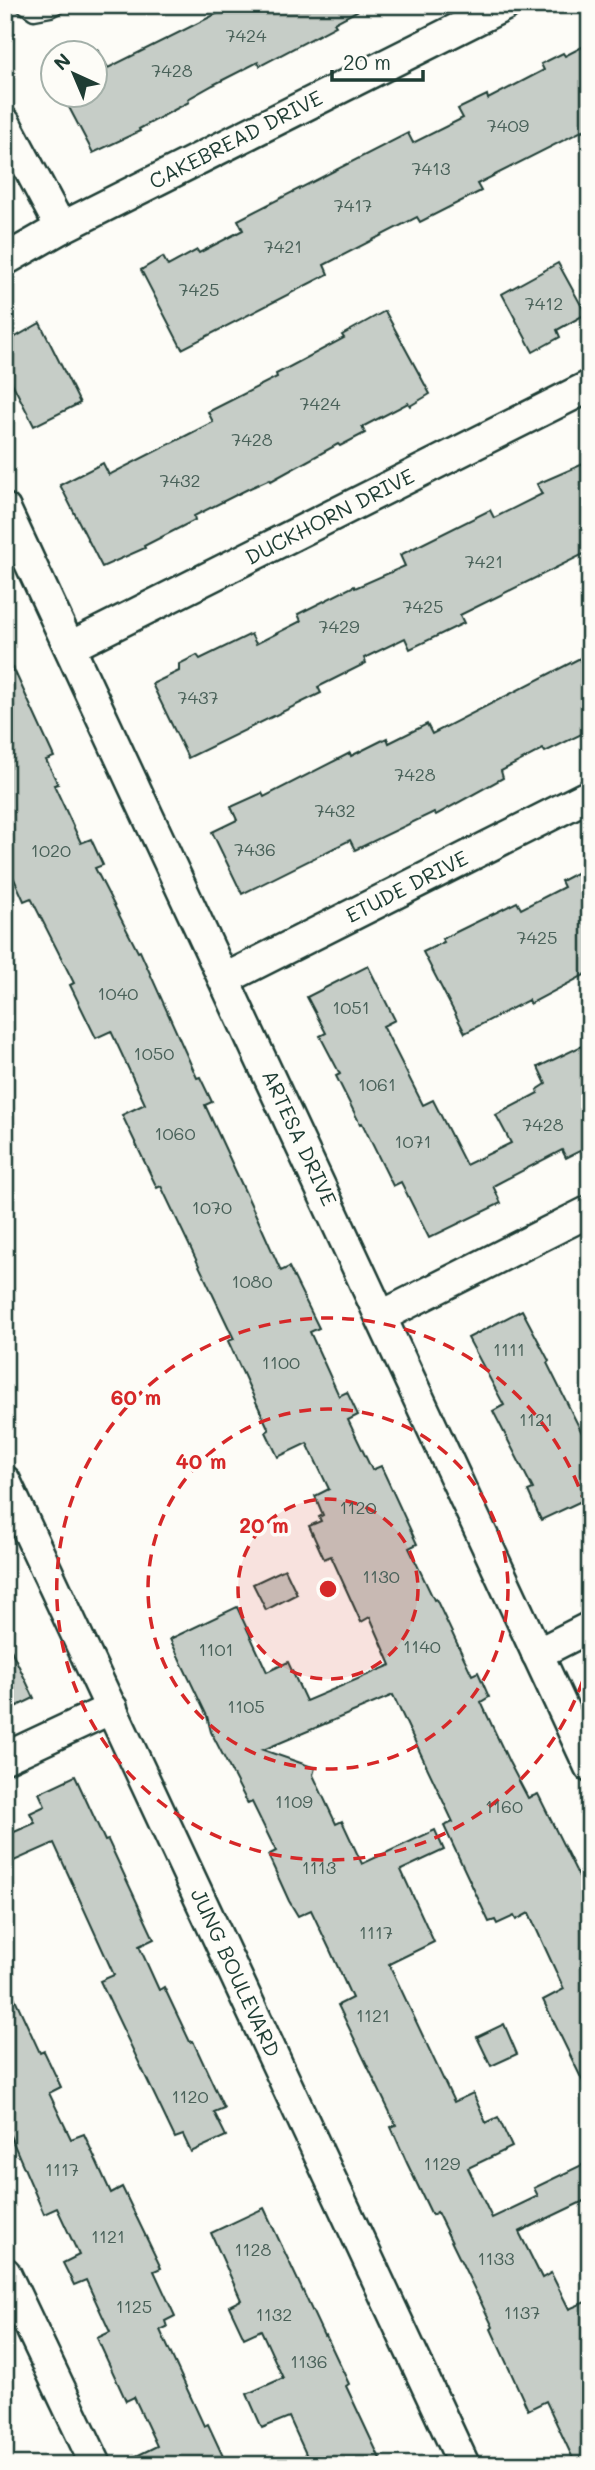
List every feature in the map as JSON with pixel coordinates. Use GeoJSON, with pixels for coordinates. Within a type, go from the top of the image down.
{"type":"FeatureCollection","features":[{"type":"Feature","properties":{"kind":"street","name":"CAKEBREAD DRIVE"},"geometry":{"type":"LineString","coordinates":[[5,260],[61,228],[505,5]]}},
{"type":"Feature","properties":{"kind":"street"},"geometry":{"type":"LineString","coordinates":[[5,123],[61,228]]}},
{"type":"Feature","properties":{"kind":"street","name":"DUCKHORN DRIVE"},"geometry":{"type":"LineString","coordinates":[[70,648],[590,386]]}},
{"type":"Feature","properties":{"kind":"street","name":"ARTESA DRIVE"},"geometry":{"type":"LineString","coordinates":[[5,509],[590,1767]]}},
{"type":"Feature","properties":{"kind":"street","name":"ETUDE DRIVE"},"geometry":{"type":"LineString","coordinates":[[225,979],[590,795]]}},
{"type":"Feature","properties":{"kind":"street"},"geometry":{"type":"LineString","coordinates":[[382,1316],[590,1210]]}},
{"type":"Feature","properties":{"kind":"street","name":"JUNG BOULEVARD"},"geometry":{"type":"LineString","coordinates":[[5,1481],[464,2465]]}},
{"type":"Feature","properties":{"kind":"street"},"geometry":{"type":"LineString","coordinates":[[537,1654],[590,1627]]}},
{"type":"Feature","properties":{"kind":"street"},"geometry":{"type":"LineString","coordinates":[[5,1758],[112,1708]]}},
{"type":"Feature","properties":{"kind":"street"},"geometry":{"type":"LineString","coordinates":[[5,2273],[96,2465]]}},
{"type":"Feature","properties":{"kind":"lane"},"geometry":{"type":"LineString","coordinates":[[24,5],[34,12],[58,5]]}},
{"type":"Feature","properties":{"kind":"building"},"geometry":{"type":"Polygon","coordinates":[[[234,5],[368,5],[334,23],[336,26],[260,66],[258,62],[213,85],[188,99],[189,102],[139,129],[140,131],[93,153],[69,108],[108,108],[108,68],[234,5]]]}},
{"type":"Feature","properties":{"kind":"building"},"geometry":{"type":"Polygon","coordinates":[[[590,43],[590,127],[477,184],[481,191],[420,222],[417,217],[324,265],[328,274],[182,349],[141,270],[163,257],[168,266],[197,250],[199,253],[243,230],[238,220],[408,133],[413,143],[463,118],[458,109],[487,95],[488,99],[544,70],[541,64],[563,53],[565,56],[590,43]]]}},
{"type":"Feature","properties":{"kind":"building"},"geometry":{"type":"Polygon","coordinates":[[[558,263],[586,314],[557,330],[560,337],[533,352],[502,294],[558,263]]]}},
{"type":"Feature","properties":{"kind":"building"},"geometry":{"type":"Polygon","coordinates":[[[385,311],[430,394],[362,427],[365,433],[340,446],[338,444],[271,481],[270,479],[248,489],[194,516],[195,520],[144,546],[145,548],[102,567],[60,485],[103,463],[109,475],[213,422],[208,412],[277,377],[276,374],[344,338],[342,335],[385,311]]]}},
{"type":"Feature","properties":{"kind":"building"},"geometry":{"type":"Polygon","coordinates":[[[40,323],[80,403],[34,426],[5,369],[5,343],[40,323]]]}},
{"type":"Feature","properties":{"kind":"building"},"geometry":{"type":"Polygon","coordinates":[[[590,461],[590,551],[460,615],[464,623],[410,649],[405,638],[364,658],[366,663],[318,687],[321,693],[188,758],[152,684],[179,671],[179,664],[197,655],[200,659],[251,634],[256,644],[301,621],[298,614],[354,586],[355,588],[405,566],[400,555],[490,510],[494,518],[542,494],[537,484],[590,461]]]}},
{"type":"Feature","properties":{"kind":"building"},"geometry":{"type":"Polygon","coordinates":[[[5,650],[54,757],[46,760],[58,784],[54,785],[81,843],[91,839],[103,865],[95,868],[138,952],[140,951],[197,1078],[200,1077],[212,1102],[205,1105],[281,1271],[289,1267],[319,1328],[310,1332],[339,1396],[347,1392],[358,1415],[348,1420],[372,1470],[381,1466],[417,1544],[409,1548],[472,1675],[478,1672],[489,1697],[481,1702],[509,1762],[528,1798],[538,1794],[590,1899],[590,2096],[543,2000],[564,1989],[529,1913],[516,1920],[514,1916],[497,1924],[495,1920],[489,1922],[444,1826],[453,1822],[393,1695],[263,1750],[315,1768],[313,1775],[336,1824],[342,1821],[362,1864],[435,1830],[444,1850],[401,1870],[434,1942],[389,1964],[454,2102],[473,2093],[486,2123],[498,2117],[512,2147],[468,2168],[492,2218],[538,2196],[534,2188],[590,2161],[590,2198],[519,2232],[542,2278],[551,2273],[569,2309],[590,2300],[590,2465],[576,2465],[546,2401],[528,2410],[491,2329],[493,2327],[437,2212],[432,2215],[407,2163],[391,2127],[396,2125],[338,2005],[352,1998],[330,1950],[311,1910],[298,1916],[289,1901],[268,1855],[276,1851],[252,1802],[248,1804],[211,1732],[207,1716],[170,1639],[237,1607],[267,1672],[288,1662],[306,1701],[391,1665],[370,1617],[361,1622],[331,1556],[324,1559],[309,1526],[321,1521],[319,1517],[323,1515],[315,1496],[329,1489],[307,1443],[278,1457],[266,1432],[269,1430],[228,1341],[234,1339],[161,1186],[157,1188],[122,1115],[145,1104],[111,1031],[96,1038],[70,985],[74,983],[31,898],[24,901],[5,859],[5,650]]]}},
{"type":"Feature","properties":{"kind":"building"},"geometry":{"type":"Polygon","coordinates":[[[590,653],[590,730],[545,752],[543,749],[501,771],[503,778],[436,815],[434,812],[355,850],[350,840],[242,894],[212,832],[237,820],[231,807],[262,793],[264,797],[350,753],[351,756],[387,738],[389,743],[427,724],[432,734],[590,653]]]}},
{"type":"Feature","properties":{"kind":"building"},"geometry":{"type":"Polygon","coordinates":[[[590,866],[590,972],[530,1004],[528,1000],[465,1033],[423,952],[444,942],[442,939],[517,902],[521,909],[564,887],[561,881],[590,866]]]}},
{"type":"Feature","properties":{"kind":"building"},"geometry":{"type":"Polygon","coordinates":[[[368,966],[395,1020],[383,1026],[423,1105],[433,1100],[466,1165],[511,1143],[496,1115],[538,1093],[537,1090],[546,1084],[538,1067],[590,1042],[590,1146],[566,1158],[562,1150],[493,1186],[501,1203],[429,1238],[401,1182],[393,1186],[362,1123],[360,1124],[336,1076],[340,1074],[320,1036],[326,1033],[307,997],[368,966]]]}},
{"type":"Feature","properties":{"kind":"building"},"geometry":{"type":"Polygon","coordinates":[[[522,1310],[582,1433],[590,1429],[590,1497],[541,1520],[528,1491],[533,1489],[493,1411],[504,1405],[468,1338],[522,1310]]]}},
{"type":"Feature","properties":{"kind":"building"},"geometry":{"type":"Polygon","coordinates":[[[285,1569],[297,1594],[266,1610],[253,1584],[285,1569]]]}},
{"type":"Feature","properties":{"kind":"building"},"geometry":{"type":"Polygon","coordinates":[[[5,1637],[34,1698],[5,1712],[5,1637]]]}},
{"type":"Feature","properties":{"kind":"building"},"geometry":{"type":"Polygon","coordinates":[[[75,1776],[154,1939],[139,1946],[159,1990],[164,1987],[190,2042],[193,2041],[224,2108],[214,2112],[226,2136],[191,2152],[183,2135],[175,2138],[100,1981],[114,1975],[54,1843],[5,1865],[5,1836],[35,1823],[30,1813],[45,1806],[39,1793],[75,1776]]]}},
{"type":"Feature","properties":{"kind":"building"},"geometry":{"type":"Polygon","coordinates":[[[5,1977],[40,2053],[44,2051],[61,2087],[49,2093],[71,2139],[84,2134],[111,2193],[122,2187],[161,2268],[154,2271],[175,2316],[165,2321],[167,2327],[160,2330],[204,2426],[208,2424],[227,2465],[118,2465],[157,2446],[134,2397],[126,2401],[97,2338],[110,2332],[86,2280],[74,2285],[63,2263],[79,2255],[57,2208],[44,2214],[5,2124],[5,1977]]]}},
{"type":"Feature","properties":{"kind":"building"},"geometry":{"type":"Polygon","coordinates":[[[504,2024],[517,2054],[491,2066],[477,2037],[504,2024]]]}},
{"type":"Feature","properties":{"kind":"building"},"geometry":{"type":"Polygon","coordinates":[[[264,2208],[349,2384],[346,2386],[383,2465],[311,2465],[289,2417],[262,2428],[247,2394],[283,2378],[261,2330],[244,2338],[229,2306],[241,2300],[211,2233],[264,2208]]]}}]}
